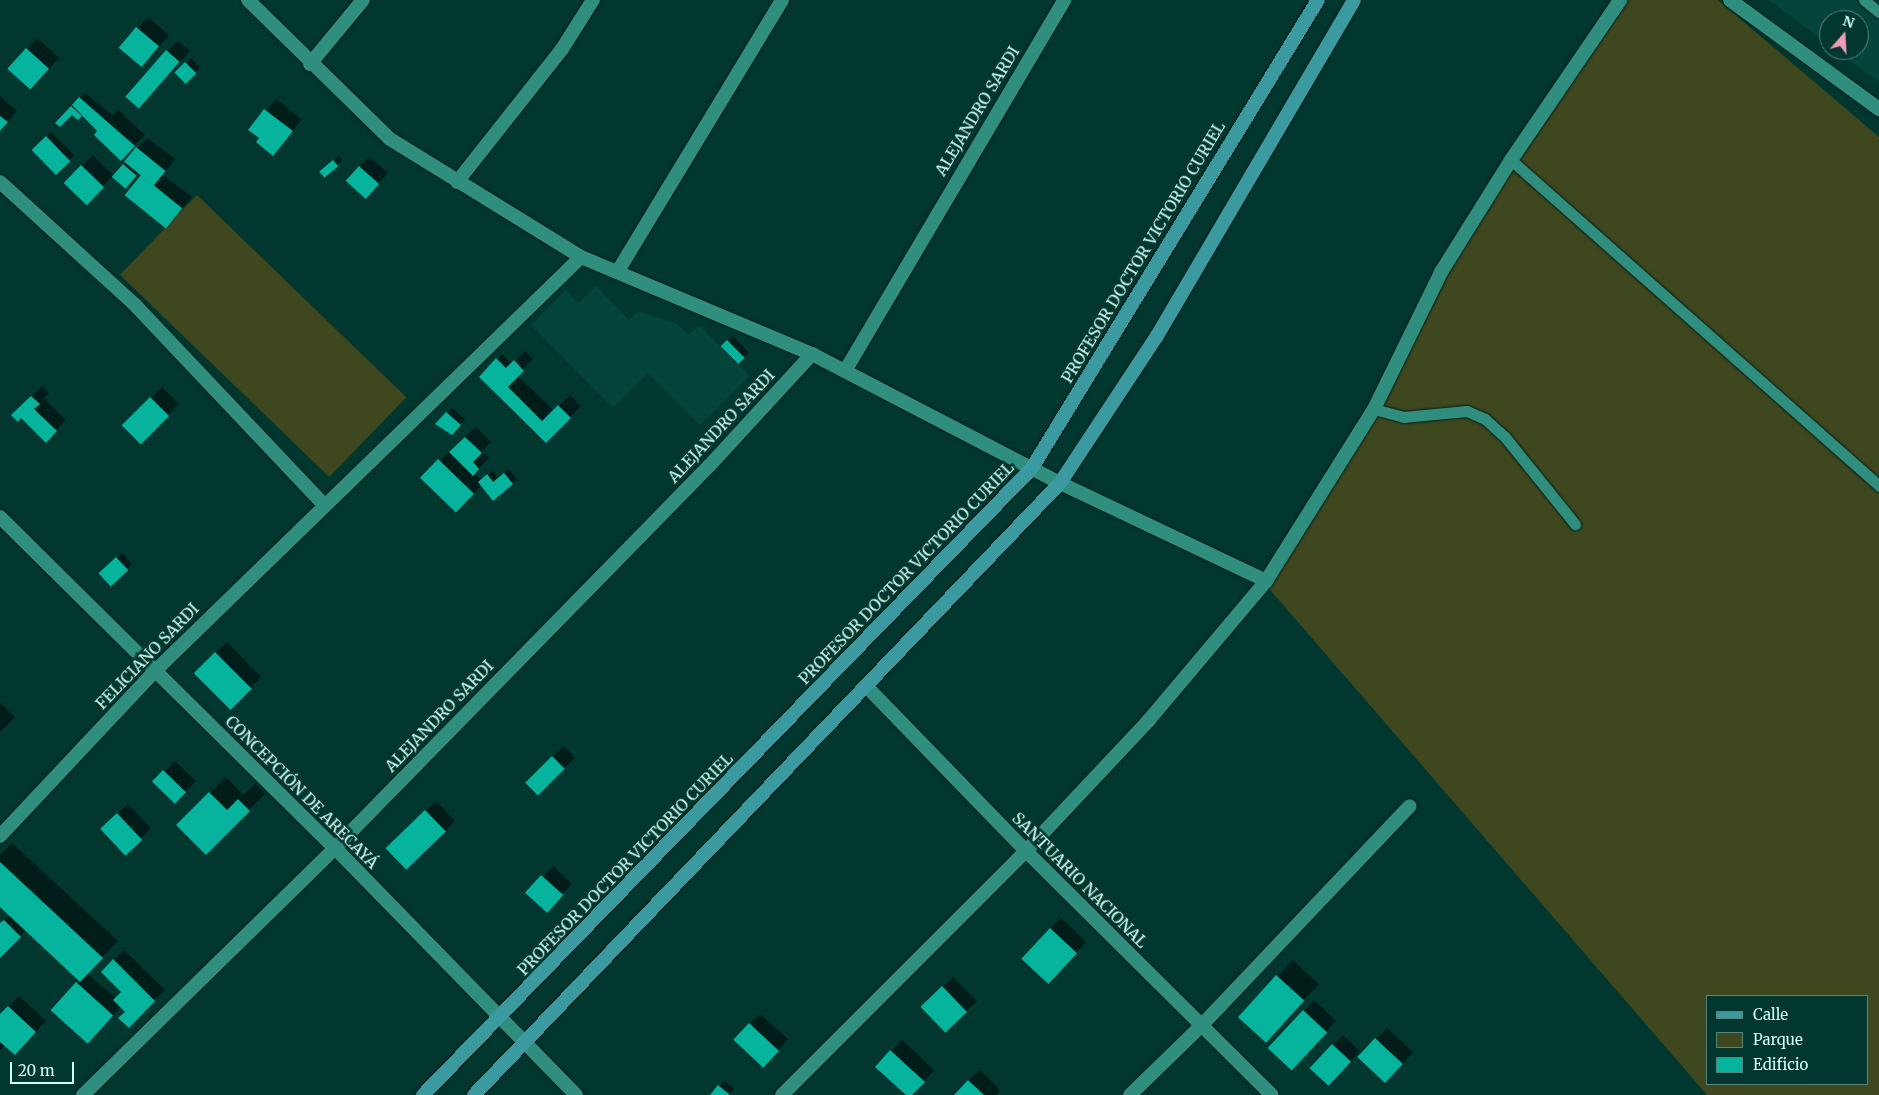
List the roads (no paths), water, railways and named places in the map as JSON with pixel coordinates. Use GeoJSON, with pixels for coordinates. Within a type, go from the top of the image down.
{"type":"FeatureCollection","features":[{"type":"Feature","properties":{"kind":"main road","name":"PROFESOR DOCTOR VICTORIO CURIEL"},"geometry":{"type":"LineString","coordinates":[[423,1095],[500,1018],[1032,468],[1318,0]]}},
{"type":"Feature","properties":{"kind":"main road"},"geometry":{"type":"LineString","coordinates":[[474,1095],[525,1044],[1060,483],[1157,336],[1354,0]]}},
{"type":"Feature","properties":{"kind":"street"},"geometry":{"type":"LineString","coordinates":[[248,0],[310,64],[390,139],[457,182],[581,256],[812,354],[1060,483],[1266,581]]}},
{"type":"Feature","properties":{"kind":"street"},"geometry":{"type":"LineString","coordinates":[[310,64],[363,0]]}},
{"type":"Feature","properties":{"kind":"street"},"geometry":{"type":"LineString","coordinates":[[457,182],[562,49],[593,0]]}},
{"type":"Feature","properties":{"kind":"street"},"geometry":{"type":"LineString","coordinates":[[618,271],[782,0]]}},
{"type":"Feature","properties":{"kind":"street","name":"ALEJANDRO SARDI"},"geometry":{"type":"LineString","coordinates":[[845,371],[1064,0]]}},
{"type":"Feature","properties":{"kind":"street"},"geometry":{"type":"LineString","coordinates":[[782,1095],[1026,851],[1150,720],[1266,581],[1374,409],[1430,291],[1511,160],[1620,0]]}},
{"type":"Feature","properties":{"kind":"street"},"geometry":{"type":"LineString","coordinates":[[1730,0],[1879,109]]}},
{"type":"Feature","properties":{"kind":"street"},"geometry":{"type":"LineString","coordinates":[[0,182],[135,305],[323,504]]}},
{"type":"Feature","properties":{"kind":"street","name":"FELICIANO SARDI"},"geometry":{"type":"LineString","coordinates":[[0,836],[154,672],[323,504],[581,256]]}},
{"type":"Feature","properties":{"kind":"street","name":"ALEJANDRO SARDI"},"geometry":{"type":"LineString","coordinates":[[82,1095],[335,848],[702,473],[812,354]]}},
{"type":"Feature","properties":{"kind":"street","name":"CONCEPCIÓN DE ARECAYÁ"},"geometry":{"type":"LineString","coordinates":[[0,517],[154,672],[335,848],[576,1095]]}},
{"type":"Feature","properties":{"kind":"street","name":"SANTUARIO NACIONAL"},"geometry":{"type":"LineString","coordinates":[[866,686],[1026,851],[1272,1095]]}},
{"type":"Feature","properties":{"kind":"street"},"geometry":{"type":"LineString","coordinates":[[1130,1095],[1201,1026],[1410,806]]}},
{"type":"Feature","properties":{"kind":"lane"},"geometry":{"type":"LineString","coordinates":[[1864,0],[1879,12]]}},
{"type":"Feature","properties":{"kind":"lane"},"geometry":{"type":"LineString","coordinates":[[1511,160],[1879,486]]}},
{"type":"Feature","properties":{"kind":"lane"},"geometry":{"type":"LineString","coordinates":[[1374,409],[1403,418],[1467,411],[1485,419],[1505,437],[1575,524]]}}]}
